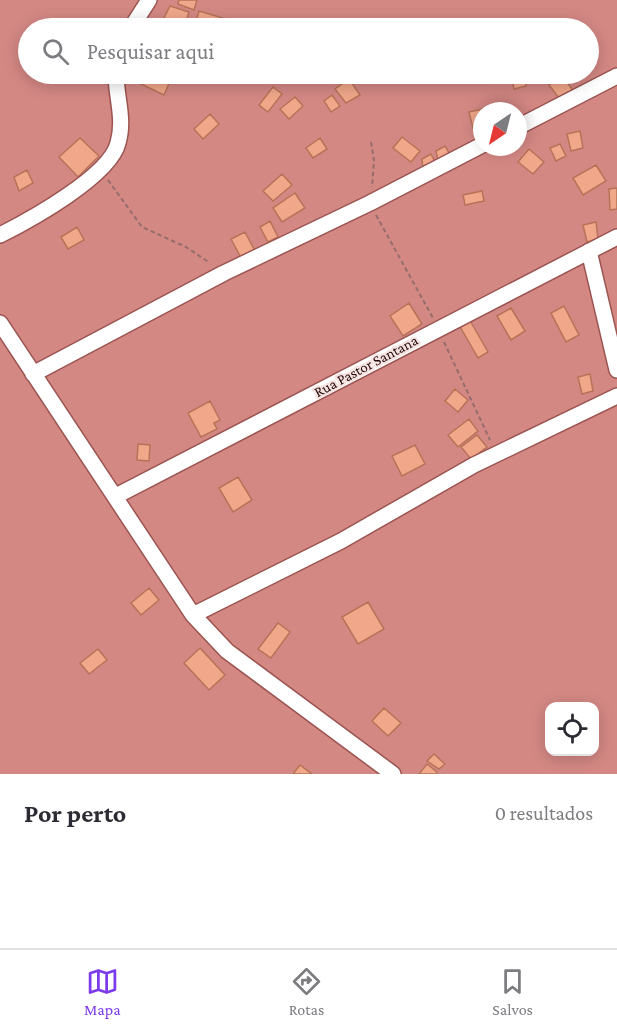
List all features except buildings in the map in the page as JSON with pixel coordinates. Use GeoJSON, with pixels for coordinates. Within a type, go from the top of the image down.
{"type":"FeatureCollection","features":[{"type":"Feature","properties":{"kind":"street"},"geometry":{"type":"LineString","coordinates":[[137,18],[149,0]]}},
{"type":"Feature","properties":{"kind":"street"},"geometry":{"type":"LineString","coordinates":[[527,122],[617,76]]}},
{"type":"Feature","properties":{"kind":"street"},"geometry":{"type":"LineString","coordinates":[[0,235],[65,198],[115,152],[121,124],[117,84]]}},
{"type":"Feature","properties":{"kind":"street"},"geometry":{"type":"LineString","coordinates":[[33,374],[224,273],[370,203],[473,150]]}},
{"type":"Feature","properties":{"kind":"street","name":"Rua Pastor Santana"},"geometry":{"type":"LineString","coordinates":[[117,496],[617,237]]}},
{"type":"Feature","properties":{"kind":"street"},"geometry":{"type":"LineString","coordinates":[[589,251],[617,370]]}},
{"type":"Feature","properties":{"kind":"street"},"geometry":{"type":"LineString","coordinates":[[0,323],[117,496],[193,615],[227,651],[393,774]]}},
{"type":"Feature","properties":{"kind":"street"},"geometry":{"type":"LineString","coordinates":[[193,615],[340,541],[496,454],[617,396]]}},
{"type":"Feature","properties":{"kind":"path"},"geometry":{"type":"LineString","coordinates":[[371,142],[374,161],[370,203],[438,328],[496,454]]}},
{"type":"Feature","properties":{"kind":"path"},"geometry":{"type":"LineString","coordinates":[[99,168],[142,227],[186,247],[224,273]]}},
{"type":"Feature","properties":{"kind":"shaded area"},"geometry":{"type":"Polygon","coordinates":[[[0,0],[617,0],[617,774],[0,774],[0,0]]]}}]}
